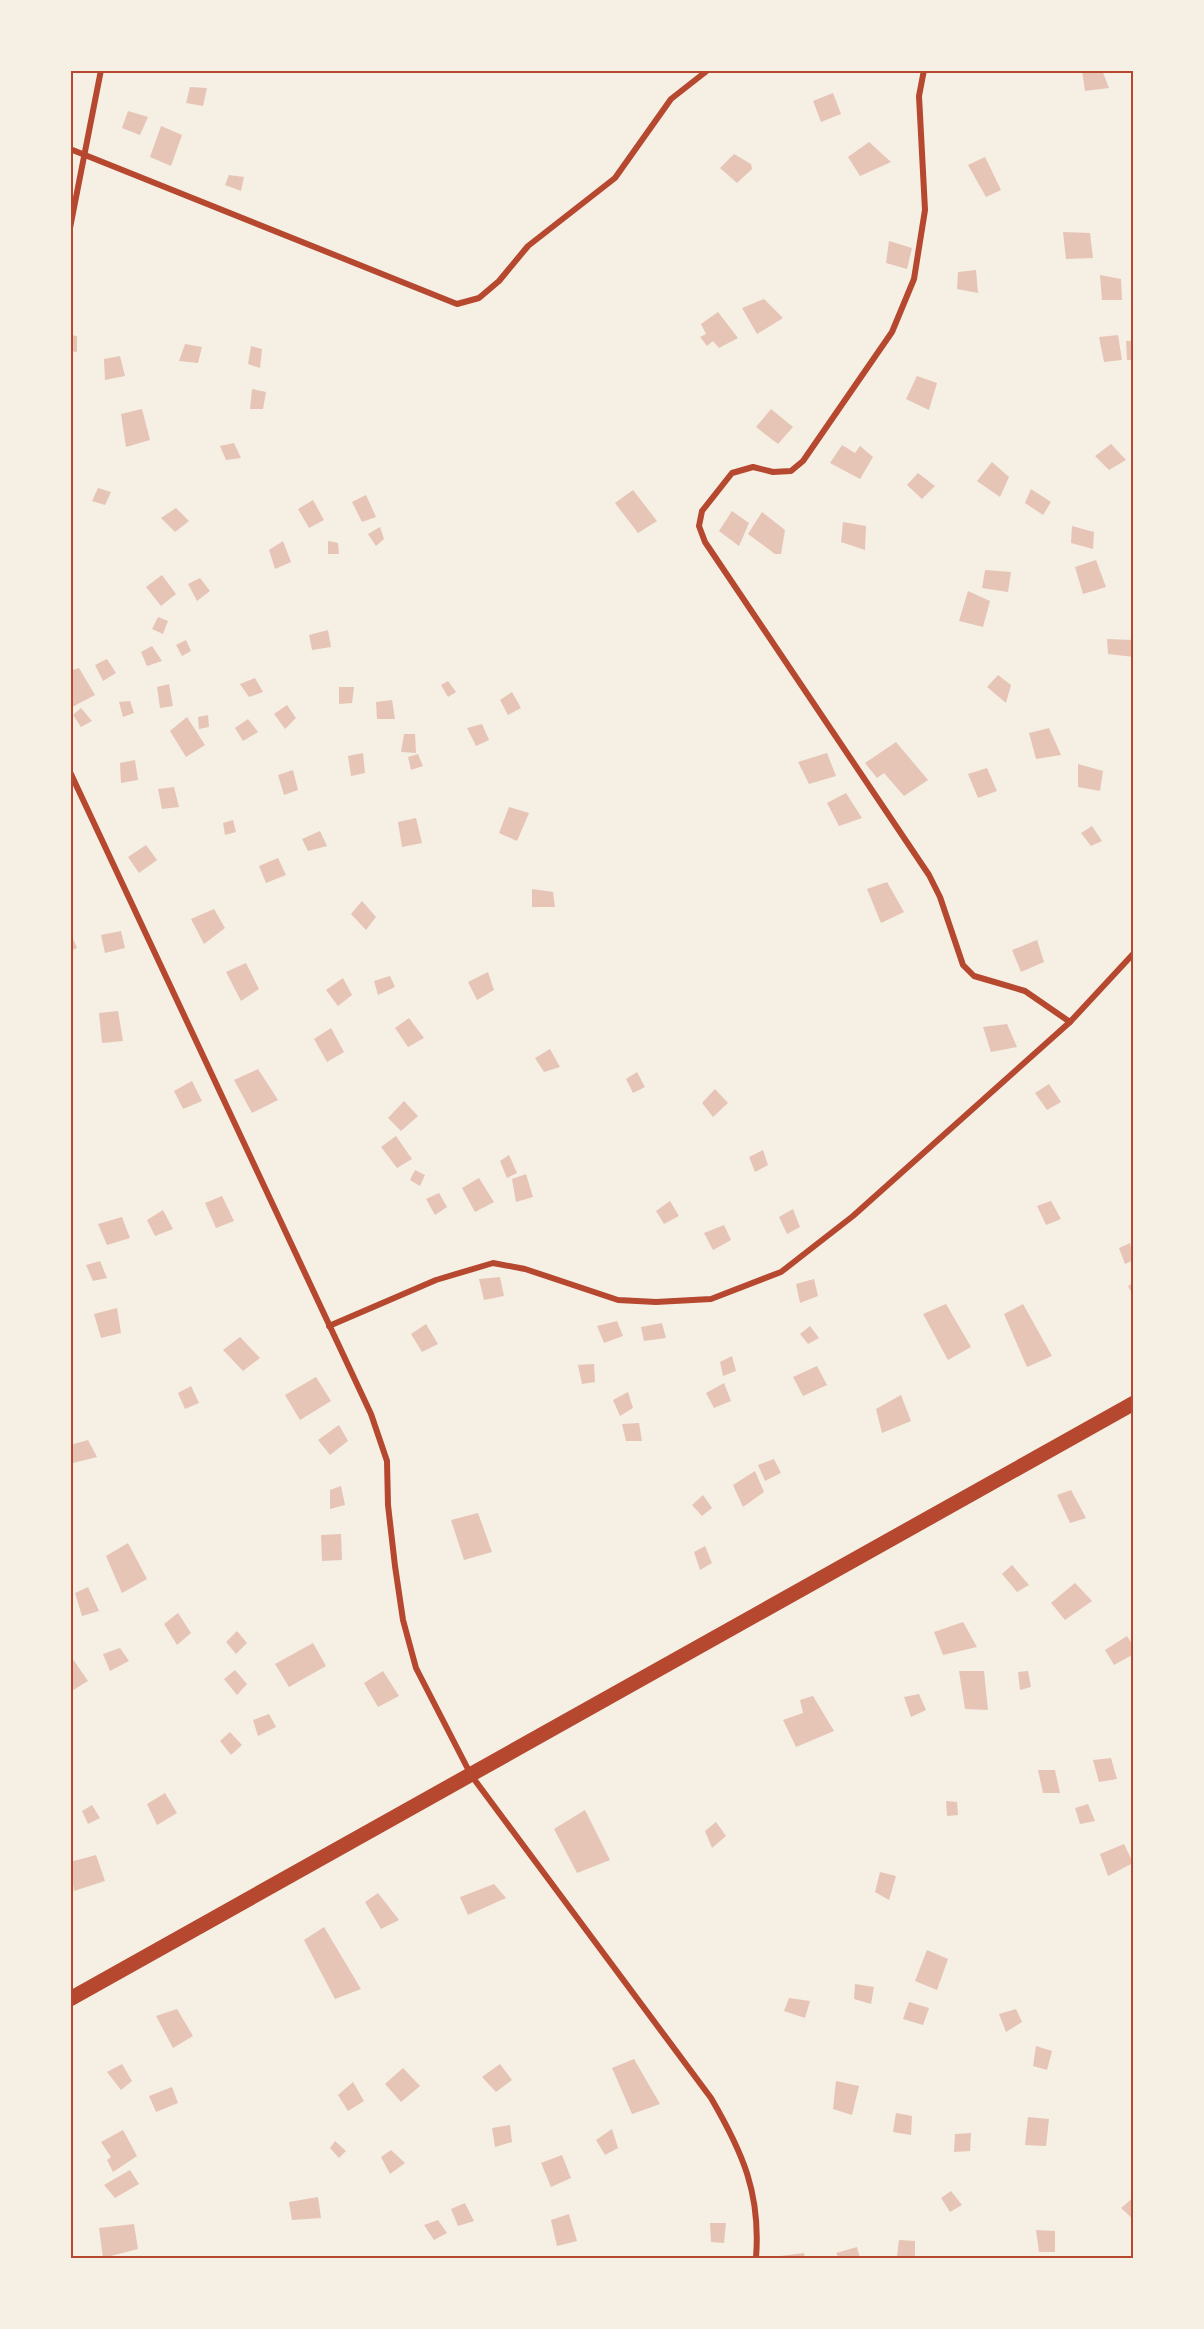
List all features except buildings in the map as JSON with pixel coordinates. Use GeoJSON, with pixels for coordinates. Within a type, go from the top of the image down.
{"type":"FeatureCollection","features":[{"type":"Feature","properties":{"kind":"main road"},"geometry":{"type":"LineString","coordinates":[[70,1999],[1134,1403]]}},
{"type":"Feature","properties":{"kind":"street"},"geometry":{"type":"LineString","coordinates":[[70,228],[101,70]]}},
{"type":"Feature","properties":{"kind":"street"},"geometry":{"type":"LineString","coordinates":[[70,149],[457,303],[479,298],[499,281],[528,246],[615,178],[671,99],[708,70]]}},
{"type":"Feature","properties":{"kind":"street"},"geometry":{"type":"LineString","coordinates":[[924,70],[919,96],[924,210],[914,279],[892,332],[803,461],[791,471],[774,472],[753,466],[732,473],[702,511],[699,526],[711,551],[929,874],[940,897],[963,964],[974,976],[1025,991],[1070,1022]]}},
{"type":"Feature","properties":{"kind":"street"},"geometry":{"type":"LineString","coordinates":[[70,772],[371,1414],[387,1461],[388,1505],[395,1566],[403,1620],[416,1668],[471,1774],[711,2098],[734,2137],[752,2185],[757,2239],[756,2259]]}},
{"type":"Feature","properties":{"kind":"street"},"geometry":{"type":"LineString","coordinates":[[329,1326],[436,1280],[494,1263],[525,1269],[618,1300],[656,1302],[711,1299],[781,1272],[853,1216],[1070,1022],[1134,953]]}}]}
